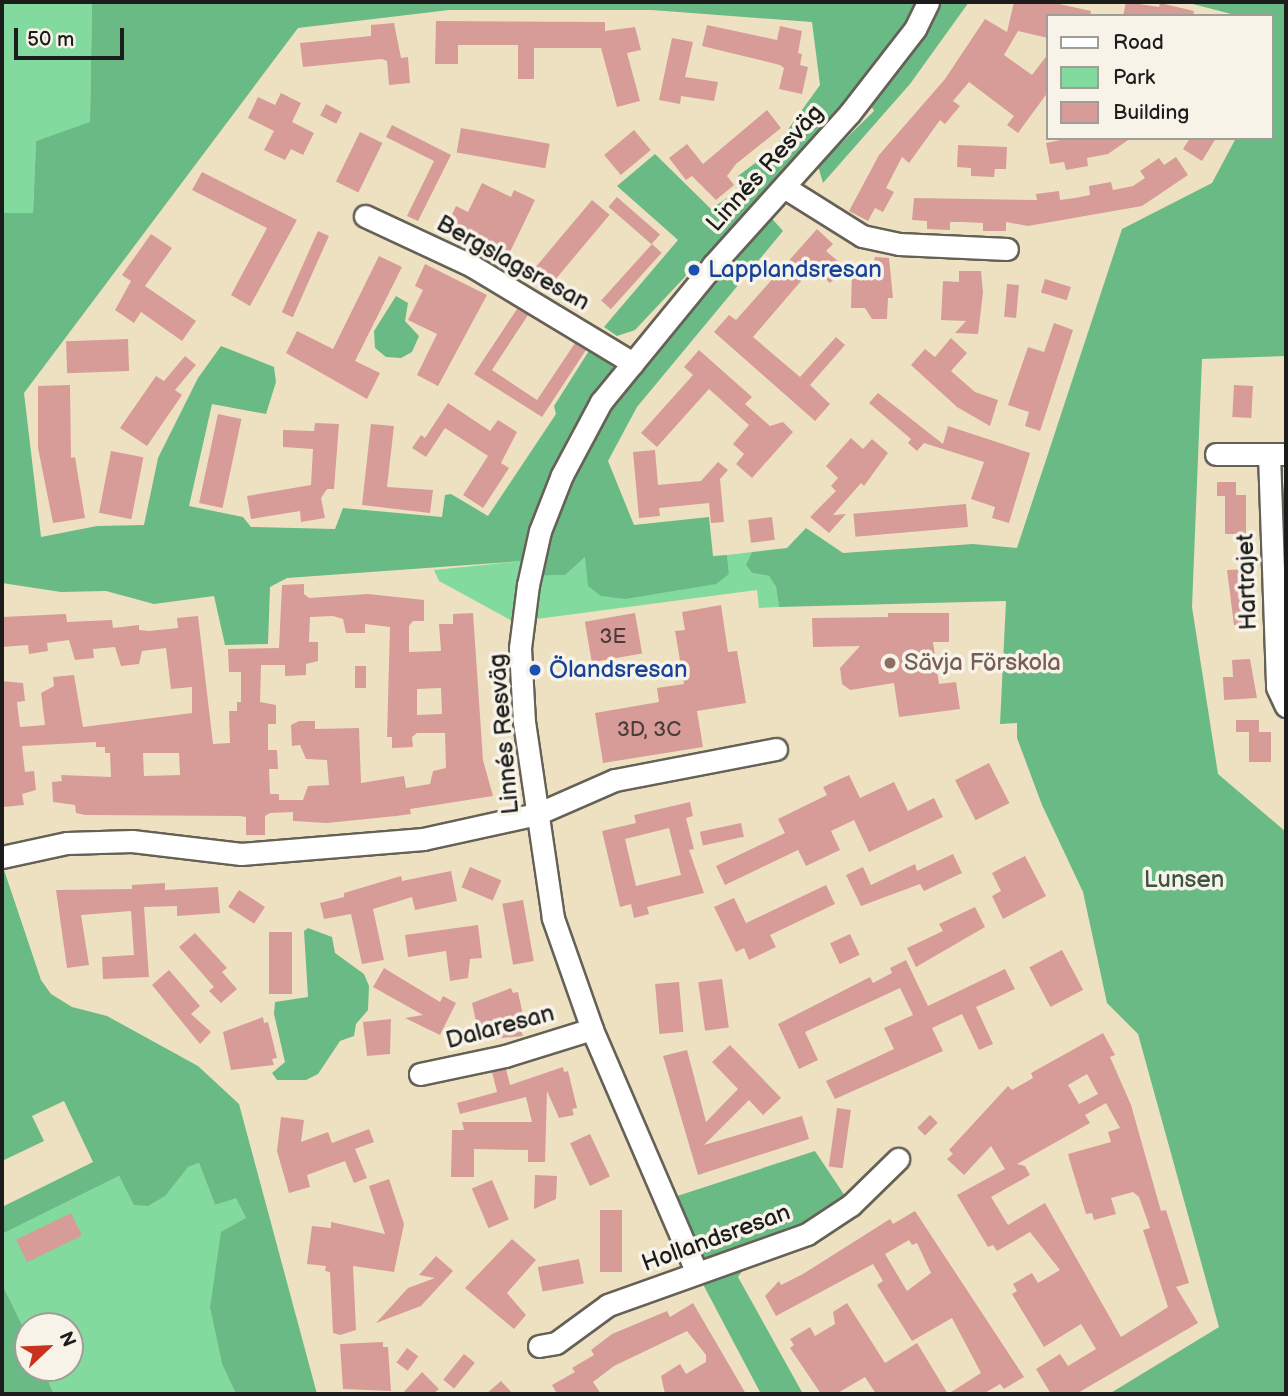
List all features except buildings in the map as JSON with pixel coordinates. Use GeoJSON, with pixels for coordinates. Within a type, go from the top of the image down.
{"type":"FeatureCollection","features":[{"type":"Feature","properties":{"kind":"street","name":"Linnés Resväg"},"geometry":{"type":"LineString","coordinates":[[696,1271],[592,1029],[553,918],[537,814],[520,648],[528,585],[540,531],[574,446],[633,363],[907,39],[928,2]]}},
{"type":"Feature","properties":{"kind":"street"},"geometry":{"type":"LineString","coordinates":[[784,187],[862,236],[899,244],[1007,249]]}},
{"type":"Feature","properties":{"kind":"street","name":"Bergslagsresan"},"geometry":{"type":"LineString","coordinates":[[365,216],[472,266],[633,363]]}},
{"type":"Feature","properties":{"kind":"street"},"geometry":{"type":"LineString","coordinates":[[1216,454],[1278,454]]}},
{"type":"Feature","properties":{"kind":"street","name":"Hartrajet"},"geometry":{"type":"LineString","coordinates":[[1278,454],[1277,687],[1286,706]]}},
{"type":"Feature","properties":{"kind":"street"},"geometry":{"type":"LineString","coordinates":[[2,857],[67,843],[132,841],[241,854],[314,851],[423,839],[537,814],[615,780],[776,749]]}},
{"type":"Feature","properties":{"kind":"street","name":"Dalaresan"},"geometry":{"type":"LineString","coordinates":[[420,1074],[505,1056],[592,1029]]}},
{"type":"Feature","properties":{"kind":"street","name":"Hollandsresan"},"geometry":{"type":"LineString","coordinates":[[539,1346],[556,1343],[608,1305],[696,1271],[752,1257],[807,1234],[851,1205],[898,1159]]}},
{"type":"Feature","properties":{"kind":"green space"},"geometry":{"type":"Polygon","coordinates":[[[2,2],[92,2],[90,123],[36,141],[33,213],[2,213],[2,2]]]}},
{"type":"Feature","properties":{"kind":"green space"},"geometry":{"type":"Polygon","coordinates":[[[92,2],[919,2],[896,41],[822,131],[635,330],[617,336],[604,327],[678,240],[617,186],[655,154],[711,209],[743,187],[738,176],[774,149],[820,85],[812,22],[652,10],[449,10],[298,28],[24,393],[41,537],[97,526],[144,525],[158,458],[198,378],[221,346],[274,367],[276,382],[266,414],[212,404],[189,506],[243,517],[251,527],[335,529],[343,508],[442,517],[445,495],[451,494],[488,516],[556,414],[554,406],[592,346],[612,360],[613,370],[580,416],[553,466],[523,561],[287,578],[270,587],[268,644],[225,645],[214,596],[154,604],[106,591],[61,592],[2,583],[2,213],[33,213],[36,141],[90,122],[92,2]]]}},
{"type":"Feature","properties":{"kind":"green space"},"geometry":{"type":"Polygon","coordinates":[[[935,2],[969,2],[910,84],[823,183],[818,166],[874,111],[870,104],[935,2]]]}},
{"type":"Feature","properties":{"kind":"green space","name":"Lunsen"},"geometry":{"type":"Polygon","coordinates":[[[1185,2],[1286,2],[1286,356],[1202,359],[1192,607],[1218,774],[1286,832],[1286,1394],[1109,1394],[1219,1327],[1138,1034],[1107,1003],[1083,892],[1042,805],[1017,738],[1017,723],[1000,724],[1006,601],[779,607],[776,587],[769,576],[752,573],[746,565],[752,552],[787,548],[806,528],[843,553],[973,544],[1017,548],[1122,229],[1212,183],[1235,140],[1274,140],[1274,14],[1231,14],[1185,2]]]}},
{"type":"Feature","properties":{"kind":"green space"},"geometry":{"type":"Polygon","coordinates":[[[767,213],[783,231],[637,407],[608,461],[634,525],[709,517],[713,556],[727,555],[729,574],[716,584],[625,599],[601,596],[588,586],[585,557],[565,575],[536,576],[542,546],[589,430],[767,213]]]}},
{"type":"Feature","properties":{"kind":"green space"},"geometry":{"type":"Polygon","coordinates":[[[396,296],[408,303],[405,321],[419,336],[412,352],[401,358],[386,357],[375,348],[374,331],[396,296]]]}},
{"type":"Feature","properties":{"kind":"green space"},"geometry":{"type":"Polygon","coordinates":[[[752,552],[747,566],[752,573],[769,576],[776,587],[779,607],[759,608],[757,590],[529,620],[536,576],[564,575],[585,557],[729,574],[727,555],[752,552]]]}},
{"type":"Feature","properties":{"kind":"green space"},"geometry":{"type":"Polygon","coordinates":[[[523,561],[514,622],[439,581],[434,570],[523,561]]]}},
{"type":"Feature","properties":{"kind":"green space"},"geometry":{"type":"Polygon","coordinates":[[[2,864],[41,980],[51,994],[72,1007],[107,1016],[198,1066],[239,1104],[317,1394],[236,1394],[222,1364],[210,1308],[221,1232],[246,1218],[236,1198],[215,1205],[199,1163],[188,1167],[165,1196],[148,1206],[134,1205],[119,1176],[2,1234],[2,1207],[93,1162],[64,1101],[32,1116],[44,1141],[2,1161],[2,864]]]}},
{"type":"Feature","properties":{"kind":"green space"},"geometry":{"type":"Polygon","coordinates":[[[308,928],[332,937],[335,953],[364,974],[369,986],[368,1010],[356,1024],[354,1036],[340,1041],[318,1074],[306,1080],[277,1080],[272,1073],[285,1062],[274,1014],[275,1002],[308,997],[304,931],[308,928]]]}},
{"type":"Feature","properties":{"kind":"green space"},"geometry":{"type":"Polygon","coordinates":[[[815,1151],[851,1205],[752,1257],[738,1277],[803,1394],[761,1394],[696,1271],[665,1200],[815,1151]]]}},
{"type":"Feature","properties":{"kind":"green space"},"geometry":{"type":"Polygon","coordinates":[[[199,1163],[215,1205],[236,1197],[246,1218],[210,1308],[222,1364],[236,1394],[54,1394],[48,1382],[84,1382],[84,1312],[16,1312],[2,1284],[2,1234],[119,1176],[126,1189],[199,1163]]]}},
{"type":"Feature","properties":{"kind":"green space"},"geometry":{"type":"Polygon","coordinates":[[[2,1284],[16,1312],[14,1382],[48,1382],[54,1394],[2,1394],[2,1284]]]}},
{"type":"Feature","properties":{"kind":"place","name":"Lapplandsresan"},"geometry":{"type":"Point","coordinates":[694,270]}},
{"type":"Feature","properties":{"kind":"place","name":"Sävja Förskola"},"geometry":{"type":"Point","coordinates":[890,663]}},
{"type":"Feature","properties":{"kind":"place","name":"Ölandsresan"},"geometry":{"type":"Point","coordinates":[535,670]}}]}
